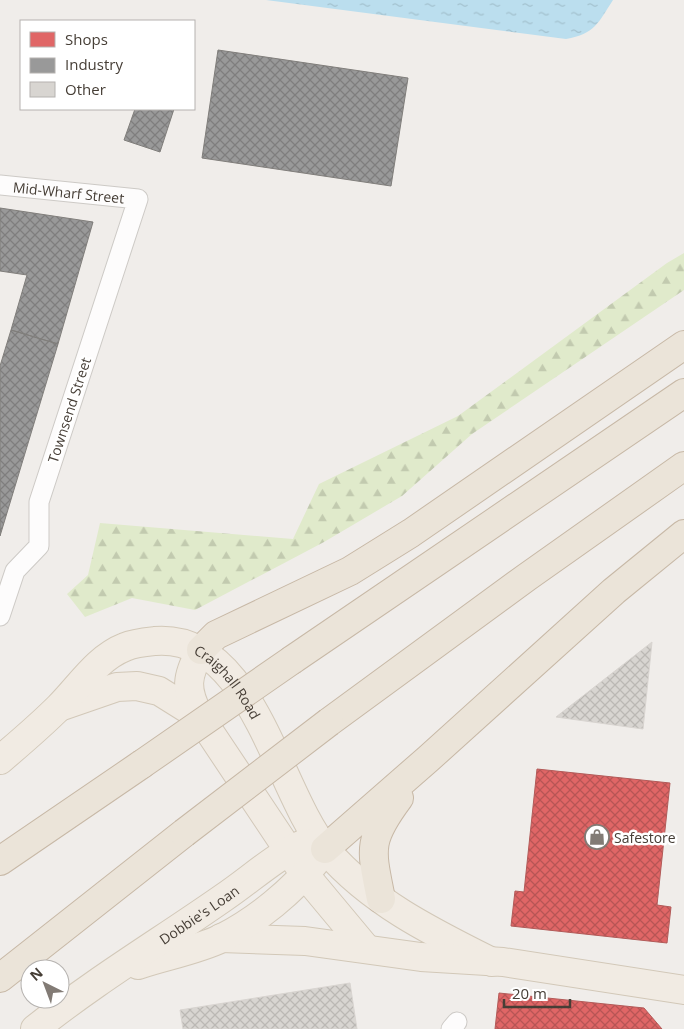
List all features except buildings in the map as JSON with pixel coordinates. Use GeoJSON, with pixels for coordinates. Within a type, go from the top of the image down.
{"type":"FeatureCollection","features":[{"type":"Feature","properties":{"kind":"highway"},"geometry":{"type":"LineString","coordinates":[[208,642],[350,571],[411,533],[684,345]]}},
{"type":"Feature","properties":{"kind":"highway"},"geometry":{"type":"LineString","coordinates":[[0,861],[684,394]]}},
{"type":"Feature","properties":{"kind":"highway"},"geometry":{"type":"LineString","coordinates":[[0,978],[329,722],[527,577],[684,466]]}},
{"type":"Feature","properties":{"kind":"highway"},"geometry":{"type":"LineString","coordinates":[[322,843],[428,759],[607,597],[684,534]]}},
{"type":"Feature","properties":{"kind":"highway"},"geometry":{"type":"LineString","coordinates":[[381,899],[375,871],[375,838],[380,823],[428,759]]}},
{"type":"Feature","properties":{"kind":"main road","name":"Craighall Road"},"geometry":{"type":"LineString","coordinates":[[0,760],[58,708],[104,658],[126,646],[166,640],[208,642],[215,660],[238,685],[322,843]]}},
{"type":"Feature","properties":{"kind":"main road"},"geometry":{"type":"LineString","coordinates":[[200,716],[188,690],[194,662],[208,642]]}},
{"type":"Feature","properties":{"kind":"main road","name":"Craighall Road"},"geometry":{"type":"LineString","coordinates":[[58,708],[117,687],[137,686],[159,691],[200,716],[288,850]]}},
{"type":"Feature","properties":{"kind":"main road","name":"Dobbie's Loan"},"geometry":{"type":"LineString","coordinates":[[35,1029],[107,974],[222,899],[288,850],[322,843]]}},
{"type":"Feature","properties":{"kind":"main road","name":"Dobbie's Loan"},"geometry":{"type":"LineString","coordinates":[[107,974],[221,938],[267,908],[305,875],[322,843]]}},
{"type":"Feature","properties":{"kind":"main road","name":"Dobbie's Loan"},"geometry":{"type":"LineString","coordinates":[[322,843],[343,868],[381,899],[424,928],[492,962]]}},
{"type":"Feature","properties":{"kind":"main road"},"geometry":{"type":"LineString","coordinates":[[288,850],[305,875],[365,947]]}},
{"type":"Feature","properties":{"kind":"main road","name":"Dobbie's Loan"},"geometry":{"type":"LineString","coordinates":[[221,938],[304,941],[365,947],[421,957],[492,962],[684,990]]}},
{"type":"Feature","properties":{"kind":"street","name":"Mid-Wharf Street"},"geometry":{"type":"LineString","coordinates":[[0,185],[138,199]]}},
{"type":"Feature","properties":{"kind":"street","name":"Townsend Street"},"geometry":{"type":"LineString","coordinates":[[0,616],[15,571],[39,546],[38,502],[138,199]]}},
{"type":"Feature","properties":{"kind":"green space"},"geometry":{"type":"Polygon","coordinates":[[[684,253],[684,290],[472,434],[402,496],[324,542],[195,610],[132,598],[85,617],[67,594],[88,575],[100,523],[293,539],[319,484],[458,416],[667,263],[684,253]]]}},
{"type":"Feature","properties":{"kind":"water"},"geometry":{"type":"Polygon","coordinates":[[[266,0],[613,0],[590,31],[566,39],[266,0]]]}},
{"type":"Feature","properties":{"kind":"place","name":"Safestore"},"geometry":{"type":"Point","coordinates":[597,837]}}]}
